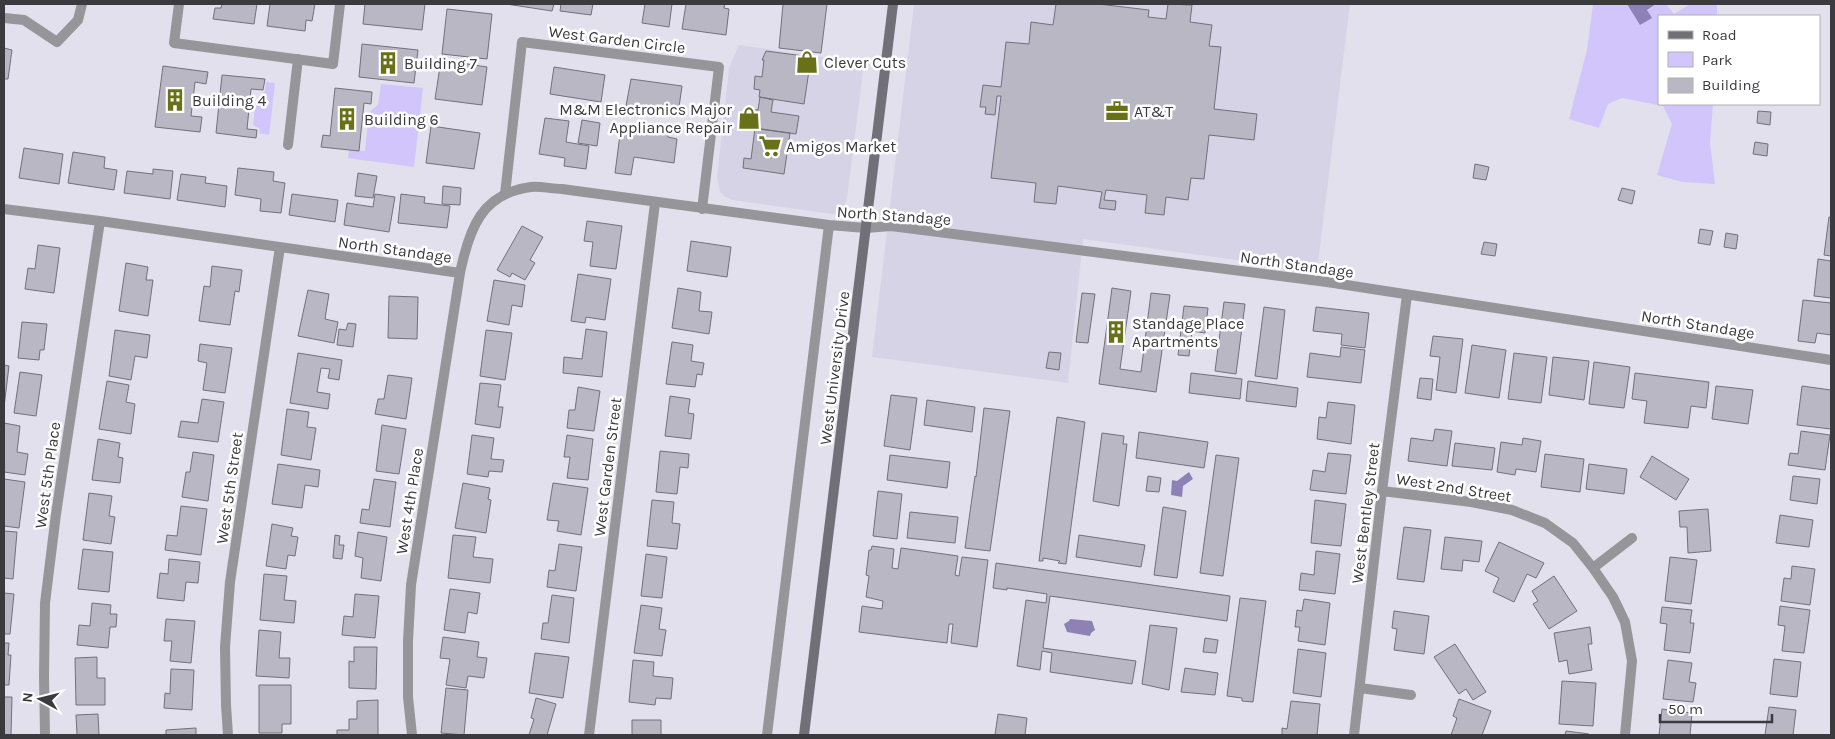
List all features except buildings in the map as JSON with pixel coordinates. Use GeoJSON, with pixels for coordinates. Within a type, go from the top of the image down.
{"type":"FeatureCollection","features":[{"type":"Feature","properties":{"kind":"main road","name":"West University Drive"},"geometry":{"type":"LineString","coordinates":[[804,735],[893,4]]}},
{"type":"Feature","properties":{"kind":"street"},"geometry":{"type":"LineString","coordinates":[[4,18],[24,20],[57,42],[78,20],[82,4]]}},
{"type":"Feature","properties":{"kind":"street"},"geometry":{"type":"LineString","coordinates":[[179,4],[174,43],[333,64],[340,4]]}},
{"type":"Feature","properties":{"kind":"street","name":"West Garden Circle"},"geometry":{"type":"LineString","coordinates":[[505,194],[522,42],[719,68],[702,209]]}},
{"type":"Feature","properties":{"kind":"street"},"geometry":{"type":"LineString","coordinates":[[288,146],[298,59]]}},
{"type":"Feature","properties":{"kind":"street","name":"North Standage"},"geometry":{"type":"LineString","coordinates":[[4,209],[460,273],[467,242],[478,219],[489,206],[505,194],[532,187],[562,189],[829,225],[866,228],[900,227],[1284,276],[1831,360]]}},
{"type":"Feature","properties":{"kind":"street","name":"West Garden Street"},"geometry":{"type":"LineString","coordinates":[[588,735],[655,203]]}},
{"type":"Feature","properties":{"kind":"street","name":"West 5th Place"},"geometry":{"type":"LineString","coordinates":[[45,735],[45,603],[56,514],[100,221]]}},
{"type":"Feature","properties":{"kind":"street","name":"West University Drive"},"geometry":{"type":"LineString","coordinates":[[767,735],[829,225]]}},
{"type":"Feature","properties":{"kind":"street","name":"West 5th Street"},"geometry":{"type":"LineString","coordinates":[[228,735],[225,647],[230,582],[280,247]]}},
{"type":"Feature","properties":{"kind":"street","name":"West 4th Place"},"geometry":{"type":"LineString","coordinates":[[412,735],[408,678],[411,585],[460,273]]}},
{"type":"Feature","properties":{"kind":"street","name":"West Bentley Street"},"geometry":{"type":"LineString","coordinates":[[1354,735],[1407,294]]}},
{"type":"Feature","properties":{"kind":"street","name":"West 2nd Street"},"geometry":{"type":"LineString","coordinates":[[1382,491],[1471,502],[1512,510],[1545,523],[1573,543],[1594,568],[1613,597],[1625,622],[1632,661],[1625,735]]}},
{"type":"Feature","properties":{"kind":"street"},"geometry":{"type":"LineString","coordinates":[[1594,568],[1632,538]]}},
{"type":"Feature","properties":{"kind":"street"},"geometry":{"type":"LineString","coordinates":[[1360,688],[1411,695]]}},
{"type":"Feature","properties":{"kind":"shaded area"},"geometry":{"type":"Polygon","coordinates":[[[914,4],[1350,4],[1317,271],[1083,239],[1068,383],[872,357],[914,4]]]}},
{"type":"Feature","properties":{"kind":"shaded area"},"geometry":{"type":"Polygon","coordinates":[[[1627,4],[1656,4],[1647,10],[1652,18],[1640,25],[1627,4]]]}},
{"type":"Feature","properties":{"kind":"shaded area"},"geometry":{"type":"Polygon","coordinates":[[[739,45],[864,63],[847,198],[843,212],[833,214],[732,200],[724,196],[720,191],[717,177],[729,68],[739,45]]]}},
{"type":"Feature","properties":{"kind":"shaded area"},"geometry":{"type":"Polygon","coordinates":[[[1189,472],[1193,479],[1183,486],[1182,497],[1171,495],[1172,480],[1177,481],[1189,472]]]}},
{"type":"Feature","properties":{"kind":"shaded area"},"geometry":{"type":"Polygon","coordinates":[[[1070,619],[1092,621],[1095,630],[1090,636],[1067,632],[1064,624],[1070,619]]]}},
{"type":"Feature","properties":{"kind":"green space"},"geometry":{"type":"Polygon","coordinates":[[[1593,4],[1627,4],[1641,25],[1649,9],[1656,5],[1666,4],[1674,14],[1690,4],[1717,4],[1717,15],[1658,15],[1658,105],[1713,105],[1710,142],[1715,184],[1682,182],[1657,175],[1672,124],[1663,106],[1622,98],[1608,104],[1599,128],[1569,119],[1587,50],[1593,4]]]}},
{"type":"Feature","properties":{"kind":"green space"},"geometry":{"type":"Polygon","coordinates":[[[266,82],[275,83],[269,135],[259,133],[260,129],[253,125],[256,101],[265,91],[266,82]]]}},
{"type":"Feature","properties":{"kind":"green space"},"geometry":{"type":"Polygon","coordinates":[[[381,84],[423,88],[414,167],[348,158],[349,150],[365,151],[369,112],[378,105],[381,84]]]}},
{"type":"Feature","properties":{"kind":"place","name":"Clever Cuts"},"geometry":{"type":"Point","coordinates":[807,62]}},
{"type":"Feature","properties":{"kind":"place","name":"Building 7"},"geometry":{"type":"Point","coordinates":[388,63]}},
{"type":"Feature","properties":{"kind":"place","name":"Building 4"},"geometry":{"type":"Point","coordinates":[175,100]}},
{"type":"Feature","properties":{"kind":"place","name":"AT&T"},"geometry":{"type":"Point","coordinates":[1117,111]}},
{"type":"Feature","properties":{"kind":"place","name":"M&M Electronics Major Appliance Repair"},"geometry":{"type":"Point","coordinates":[749,118]}},
{"type":"Feature","properties":{"kind":"place","name":"Building 6"},"geometry":{"type":"Point","coordinates":[347,119]}},
{"type":"Feature","properties":{"kind":"place","name":"Amigos Market"},"geometry":{"type":"Point","coordinates":[770,146]}},
{"type":"Feature","properties":{"kind":"place","name":"Standage Place Apartments"},"geometry":{"type":"Point","coordinates":[1116,332]}}]}
